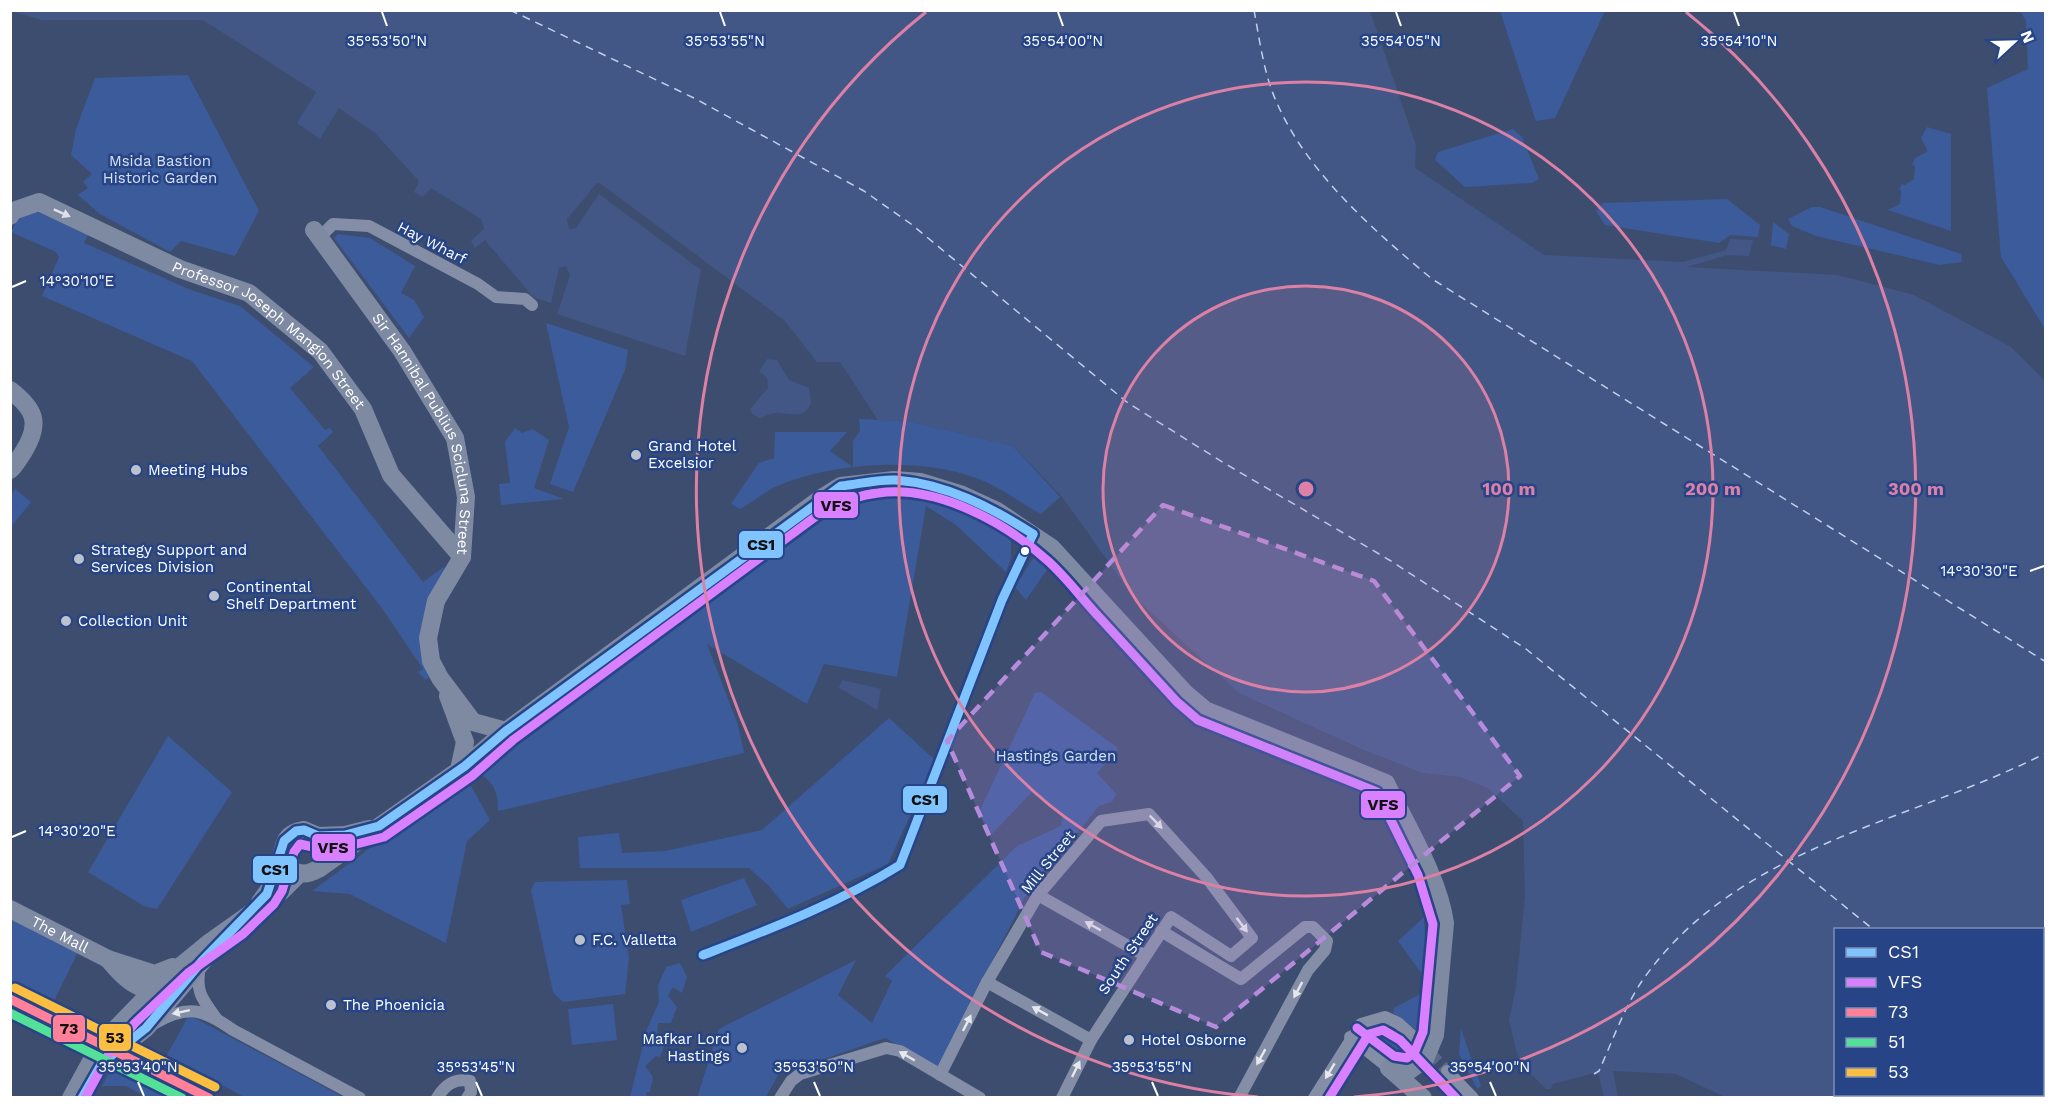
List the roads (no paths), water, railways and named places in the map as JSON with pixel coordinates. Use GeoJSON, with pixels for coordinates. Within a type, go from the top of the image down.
{"type":"FeatureCollection","features":[{"type":"Feature","properties":{"kind":"street","name":"Professor Joseph Mangion Street"},"geometry":{"type":"LineString","coordinates":[[10,216],[13,212],[39,202],[180,269],[249,293],[320,351],[363,409],[391,476],[462,557]]}},
{"type":"Feature","properties":{"kind":"street","name":"Hay Wharf"},"geometry":{"type":"LineString","coordinates":[[317,234],[333,224],[369,226],[478,284],[496,297],[525,299],[532,305]]}},
{"type":"Feature","properties":{"kind":"street","name":"Sir Hannibal Publius Scicluna Street"},"geometry":{"type":"LineString","coordinates":[[317,234],[402,351],[455,438],[466,497],[462,557],[436,601],[428,638],[431,662],[473,722],[483,751]]}},
{"type":"Feature","properties":{"kind":"street"},"geometry":{"type":"LineString","coordinates":[[10,390],[27,404],[34,424],[31,438],[11,470]]}},
{"type":"Feature","properties":{"kind":"street"},"geometry":{"type":"LineString","coordinates":[[281,858],[288,869],[298,874],[310,874],[320,868],[459,770],[506,731],[841,486],[862,482],[906,480],[960,494],[997,511],[1052,548],[1186,694],[1205,710],[1386,783],[1429,874],[1443,911],[1445,923],[1436,1035],[1425,1059],[1423,1084],[1428,1098]]}},
{"type":"Feature","properties":{"kind":"street","name":"Sir Hannibal Publius Scicluna Street"},"geometry":{"type":"LineString","coordinates":[[444,683],[465,742],[459,770]]}},
{"type":"Feature","properties":{"kind":"street"},"geometry":{"type":"LineString","coordinates":[[473,722],[506,731]]}},
{"type":"Feature","properties":{"kind":"street","name":"Mill Street"},"geometry":{"type":"LineString","coordinates":[[940,1075],[987,982],[1038,895],[1101,821],[1149,814],[1207,878]]}},
{"type":"Feature","properties":{"kind":"street"},"geometry":{"type":"LineString","coordinates":[[146,1028],[202,961],[267,894],[281,858],[282,846],[289,835],[304,830],[318,836],[345,835],[379,826]]}},
{"type":"Feature","properties":{"kind":"street"},"geometry":{"type":"LineString","coordinates":[[318,836],[326,852],[320,868]]}},
{"type":"Feature","properties":{"kind":"street"},"geometry":{"type":"LineString","coordinates":[[71,1098],[100,1045],[152,991],[181,964],[240,921],[298,874]]}},
{"type":"Feature","properties":{"kind":"street","name":"South Street"},"geometry":{"type":"LineString","coordinates":[[1062,1098],[1090,1040],[1171,917],[1231,956],[1252,938],[1207,878]]}},
{"type":"Feature","properties":{"kind":"street"},"geometry":{"type":"LineString","coordinates":[[1038,895],[1144,955]]}},
{"type":"Feature","properties":{"kind":"street","name":"The Mall"},"geometry":{"type":"LineString","coordinates":[[10,909],[108,959]]}},
{"type":"Feature","properties":{"kind":"street"},"geometry":{"type":"LineString","coordinates":[[1161,931],[1241,979],[1305,927],[1313,927],[1327,941],[1325,950],[1308,970],[1239,1098]]}},
{"type":"Feature","properties":{"kind":"street"},"geometry":{"type":"LineString","coordinates":[[108,959],[126,980],[152,991],[169,987],[202,961]]}},
{"type":"Feature","properties":{"kind":"street"},"geometry":{"type":"LineString","coordinates":[[108,959],[155,974],[181,964]]}},
{"type":"Feature","properties":{"kind":"street"},"geometry":{"type":"LineString","coordinates":[[202,961],[197,983],[203,1000],[217,1019]]}},
{"type":"Feature","properties":{"kind":"street"},"geometry":{"type":"LineString","coordinates":[[125,1019],[128,996],[126,980]]}},
{"type":"Feature","properties":{"kind":"street"},"geometry":{"type":"LineString","coordinates":[[987,982],[1090,1040]]}},
{"type":"Feature","properties":{"kind":"street"},"geometry":{"type":"LineString","coordinates":[[10,999],[100,1045],[118,1050]]}},
{"type":"Feature","properties":{"kind":"street"},"geometry":{"type":"LineString","coordinates":[[82,1098],[102,1063],[118,1050],[146,1028],[174,1012],[192,1010],[217,1019],[232,1030],[360,1098]]}},
{"type":"Feature","properties":{"kind":"street"},"geometry":{"type":"LineString","coordinates":[[1314,1098],[1350,1037],[1361,1024],[1385,1017],[1398,1023],[1417,1040]]}},
{"type":"Feature","properties":{"kind":"street"},"geometry":{"type":"LineString","coordinates":[[70,1028],[100,1032],[125,1019]]}},
{"type":"Feature","properties":{"kind":"street"},"geometry":{"type":"LineString","coordinates":[[1350,1037],[1423,1098]]}},
{"type":"Feature","properties":{"kind":"street"},"geometry":{"type":"LineString","coordinates":[[780,1098],[791,1081],[800,1074],[886,1048],[900,1051],[977,1097]]}},
{"type":"Feature","properties":{"kind":"street"},"geometry":{"type":"LineString","coordinates":[[1389,1068],[1410,1070],[1425,1059]]}},
{"type":"Feature","properties":{"kind":"street"},"geometry":{"type":"LineString","coordinates":[[1448,1071],[1473,1098]]}},
{"type":"Feature","properties":{"kind":"street"},"geometry":{"type":"LineString","coordinates":[[437,1098],[450,1082],[464,1080],[470,1081],[471,1088],[467,1098]]}},
{"type":"Feature","properties":{"kind":"tunnel"},"geometry":{"type":"LineString","coordinates":[[1417,1040],[1447,1071]]}},
{"type":"Feature","properties":{"kind":"place","name":"Grand Hotel Excelsior"},"geometry":{"type":"Point","coordinates":[636,455]}},
{"type":"Feature","properties":{"kind":"place","name":"Meeting Hubs"},"geometry":{"type":"Point","coordinates":[136,470]}},
{"type":"Feature","properties":{"kind":"place","name":"Strategy Support and Services Division"},"geometry":{"type":"Point","coordinates":[79,559]}},
{"type":"Feature","properties":{"kind":"place","name":"Continental Shelf Department"},"geometry":{"type":"Point","coordinates":[214,596]}},
{"type":"Feature","properties":{"kind":"place","name":"Collection Unit"},"geometry":{"type":"Point","coordinates":[66,621]}},
{"type":"Feature","properties":{"kind":"place","name":"F.C. Valletta"},"geometry":{"type":"Point","coordinates":[580,940]}},
{"type":"Feature","properties":{"kind":"place","name":"The Phoenicia"},"geometry":{"type":"Point","coordinates":[331,1005]}},
{"type":"Feature","properties":{"kind":"place","name":"Hotel Osborne"},"geometry":{"type":"Point","coordinates":[1129,1040]}},
{"type":"Feature","properties":{"kind":"place","name":"Mafkar Lord Hastings"},"geometry":{"type":"Point","coordinates":[742,1048]}},
{"type":"Feature","properties":{"kind":"park label","name":"Msida Bastion Historic Garden"},"geometry":{"type":"Point","coordinates":[160,170]}},
{"type":"Feature","properties":{"kind":"park label","name":"Hastings Garden"},"geometry":{"type":"Point","coordinates":[1056,756]}}]}
